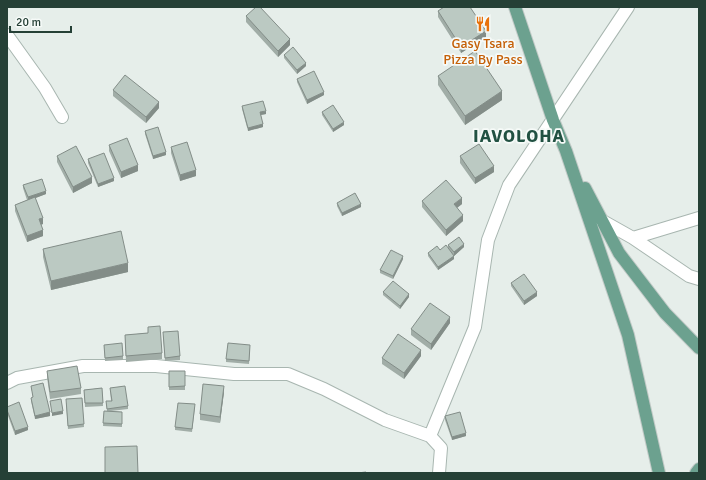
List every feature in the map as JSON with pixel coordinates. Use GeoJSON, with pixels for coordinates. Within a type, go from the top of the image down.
{"type":"FeatureCollection","features":[{"type":"Feature","properties":{"kind":"main road"},"geometry":{"type":"LineString","coordinates":[[515,7],[553,120],[566,151],[628,335],[659,473]]}},
{"type":"Feature","properties":{"kind":"main road"},"geometry":{"type":"LineString","coordinates":[[566,151],[619,253],[665,313],[699,348]]}},
{"type":"Feature","properties":{"kind":"main road"},"geometry":{"type":"LineString","coordinates":[[696,473],[699,469]]}},
{"type":"Feature","properties":{"kind":"street"},"geometry":{"type":"LineString","coordinates":[[430,436],[475,327],[488,240],[509,185],[628,7]]}},
{"type":"Feature","properties":{"kind":"street"},"geometry":{"type":"LineString","coordinates":[[7,35],[45,88],[62,117]]}},
{"type":"Feature","properties":{"kind":"street"},"geometry":{"type":"LineString","coordinates":[[633,238],[699,218]]}},
{"type":"Feature","properties":{"kind":"street"},"geometry":{"type":"LineString","coordinates":[[601,220],[633,238],[689,276],[699,279]]}},
{"type":"Feature","properties":{"kind":"street"},"geometry":{"type":"LineString","coordinates":[[7,383],[17,378],[83,366],[156,366],[234,374],[288,374],[324,389],[385,420],[430,436],[441,448],[439,473]]}},
{"type":"Feature","properties":{"kind":"building"},"geometry":{"type":"Polygon","coordinates":[[[256,7],[260,7],[290,39],[278,51],[246,16],[256,7]]]}},
{"type":"Feature","properties":{"kind":"building"},"geometry":{"type":"Polygon","coordinates":[[[444,7],[470,7],[486,31],[461,47],[438,11],[444,7]]]}},
{"type":"Feature","properties":{"kind":"building"},"geometry":{"type":"Polygon","coordinates":[[[293,47],[306,63],[297,70],[284,55],[293,47]]]}},
{"type":"Feature","properties":{"kind":"building"},"geometry":{"type":"Polygon","coordinates":[[[475,51],[502,91],[465,116],[438,76],[475,51]]]}},
{"type":"Feature","properties":{"kind":"building"},"geometry":{"type":"Polygon","coordinates":[[[314,71],[324,92],[307,100],[297,79],[314,71]]]}},
{"type":"Feature","properties":{"kind":"building"},"geometry":{"type":"Polygon","coordinates":[[[125,75],[159,102],[146,117],[113,90],[125,75]]]}},
{"type":"Feature","properties":{"kind":"building"},"geometry":{"type":"Polygon","coordinates":[[[263,101],[266,111],[260,112],[263,124],[248,128],[242,106],[263,101]]]}},
{"type":"Feature","properties":{"kind":"building"},"geometry":{"type":"Polygon","coordinates":[[[333,105],[344,122],[333,129],[322,112],[333,105]]]}},
{"type":"Feature","properties":{"kind":"building"},"geometry":{"type":"Polygon","coordinates":[[[158,127],[166,152],[153,156],[145,131],[158,127]]]}},
{"type":"Feature","properties":{"kind":"building"},"geometry":{"type":"Polygon","coordinates":[[[127,138],[138,165],[121,172],[109,145],[127,138]]]}},
{"type":"Feature","properties":{"kind":"building"},"geometry":{"type":"Polygon","coordinates":[[[187,142],[196,170],[180,175],[171,147],[187,142]]]}},
{"type":"Feature","properties":{"kind":"building"},"geometry":{"type":"Polygon","coordinates":[[[479,144],[494,166],[475,178],[460,156],[479,144]]]}},
{"type":"Feature","properties":{"kind":"building"},"geometry":{"type":"Polygon","coordinates":[[[76,146],[92,177],[73,187],[57,156],[76,146]]]}},
{"type":"Feature","properties":{"kind":"building"},"geometry":{"type":"Polygon","coordinates":[[[104,153],[114,178],[98,184],[88,159],[104,153]]]}},
{"type":"Feature","properties":{"kind":"building"},"geometry":{"type":"Polygon","coordinates":[[[42,179],[46,191],[28,197],[23,185],[42,179]]]}},
{"type":"Feature","properties":{"kind":"building"},"geometry":{"type":"Polygon","coordinates":[[[446,180],[462,198],[454,204],[463,215],[446,230],[422,201],[446,180]]]}},
{"type":"Feature","properties":{"kind":"building"},"geometry":{"type":"Polygon","coordinates":[[[355,193],[361,204],[342,213],[337,203],[355,193]]]}},
{"type":"Feature","properties":{"kind":"building"},"geometry":{"type":"Polygon","coordinates":[[[35,197],[43,218],[39,219],[43,230],[27,236],[15,205],[35,197]]]}},
{"type":"Feature","properties":{"kind":"building"},"geometry":{"type":"Polygon","coordinates":[[[121,231],[128,263],[51,281],[43,249],[121,231]]]}},
{"type":"Feature","properties":{"kind":"building"},"geometry":{"type":"Polygon","coordinates":[[[459,237],[464,244],[454,252],[448,245],[459,237]]]}},
{"type":"Feature","properties":{"kind":"building"},"geometry":{"type":"Polygon","coordinates":[[[446,245],[454,256],[438,267],[428,253],[437,246],[440,250],[446,245]]]}},
{"type":"Feature","properties":{"kind":"building"},"geometry":{"type":"Polygon","coordinates":[[[391,250],[403,256],[393,276],[380,270],[391,250]]]}},
{"type":"Feature","properties":{"kind":"building"},"geometry":{"type":"Polygon","coordinates":[[[524,274],[537,292],[524,301],[511,283],[524,274]]]}},
{"type":"Feature","properties":{"kind":"building"},"geometry":{"type":"Polygon","coordinates":[[[393,281],[409,294],[400,306],[383,292],[393,281]]]}},
{"type":"Feature","properties":{"kind":"building"},"geometry":{"type":"Polygon","coordinates":[[[430,303],[450,317],[431,344],[411,329],[430,303]]]}},
{"type":"Feature","properties":{"kind":"building"},"geometry":{"type":"Polygon","coordinates":[[[160,326],[162,353],[126,356],[125,335],[148,333],[148,327],[160,326]]]}},
{"type":"Feature","properties":{"kind":"building"},"geometry":{"type":"Polygon","coordinates":[[[178,331],[180,356],[165,358],[163,332],[178,331]]]}},
{"type":"Feature","properties":{"kind":"building"},"geometry":{"type":"Polygon","coordinates":[[[398,334],[421,350],[404,373],[382,358],[398,334]]]}},
{"type":"Feature","properties":{"kind":"building"},"geometry":{"type":"Polygon","coordinates":[[[122,343],[123,356],[105,358],[104,345],[122,343]]]}},
{"type":"Feature","properties":{"kind":"building"},"geometry":{"type":"Polygon","coordinates":[[[228,343],[250,345],[249,361],[226,359],[228,343]]]}},
{"type":"Feature","properties":{"kind":"building"},"geometry":{"type":"Polygon","coordinates":[[[77,366],[81,388],[50,392],[47,371],[77,366]]]}},
{"type":"Feature","properties":{"kind":"building"},"geometry":{"type":"Polygon","coordinates":[[[169,371],[185,371],[185,386],[169,387],[169,371]]]}},
{"type":"Feature","properties":{"kind":"building"},"geometry":{"type":"Polygon","coordinates":[[[43,383],[50,412],[35,416],[31,398],[33,397],[31,386],[43,383]]]}},
{"type":"Feature","properties":{"kind":"building"},"geometry":{"type":"Polygon","coordinates":[[[203,384],[224,386],[220,417],[200,414],[203,384]]]}},
{"type":"Feature","properties":{"kind":"building"},"geometry":{"type":"Polygon","coordinates":[[[125,386],[128,406],[107,409],[106,401],[112,401],[110,388],[125,386]]]}},
{"type":"Feature","properties":{"kind":"building"},"geometry":{"type":"Polygon","coordinates":[[[102,388],[103,403],[85,403],[84,390],[102,388]]]}},
{"type":"Feature","properties":{"kind":"building"},"geometry":{"type":"Polygon","coordinates":[[[82,398],[84,424],[68,426],[66,399],[82,398]]]}},
{"type":"Feature","properties":{"kind":"building"},"geometry":{"type":"Polygon","coordinates":[[[61,399],[63,411],[52,413],[50,401],[61,399]]]}},
{"type":"Feature","properties":{"kind":"building"},"geometry":{"type":"Polygon","coordinates":[[[19,402],[28,427],[15,431],[7,407],[19,402]]]}},
{"type":"Feature","properties":{"kind":"building"},"geometry":{"type":"Polygon","coordinates":[[[178,403],[195,404],[192,429],[175,427],[178,403]]]}},
{"type":"Feature","properties":{"kind":"building"},"geometry":{"type":"Polygon","coordinates":[[[104,411],[122,412],[122,424],[103,423],[104,411]]]}},
{"type":"Feature","properties":{"kind":"building"},"geometry":{"type":"Polygon","coordinates":[[[460,412],[466,433],[452,437],[445,416],[460,412]]]}},
{"type":"Feature","properties":{"kind":"building"},"geometry":{"type":"Polygon","coordinates":[[[137,446],[138,473],[105,473],[105,447],[137,446]]]}},
{"type":"Feature","properties":{"kind":"place","name":"Gasy Tsara Pizza By Pass"},"geometry":{"type":"Point","coordinates":[483,24]}},
{"type":"Feature","properties":{"kind":"district","name":"IAVOLOHA"},"geometry":{"type":"Point","coordinates":[519,136]}}]}
